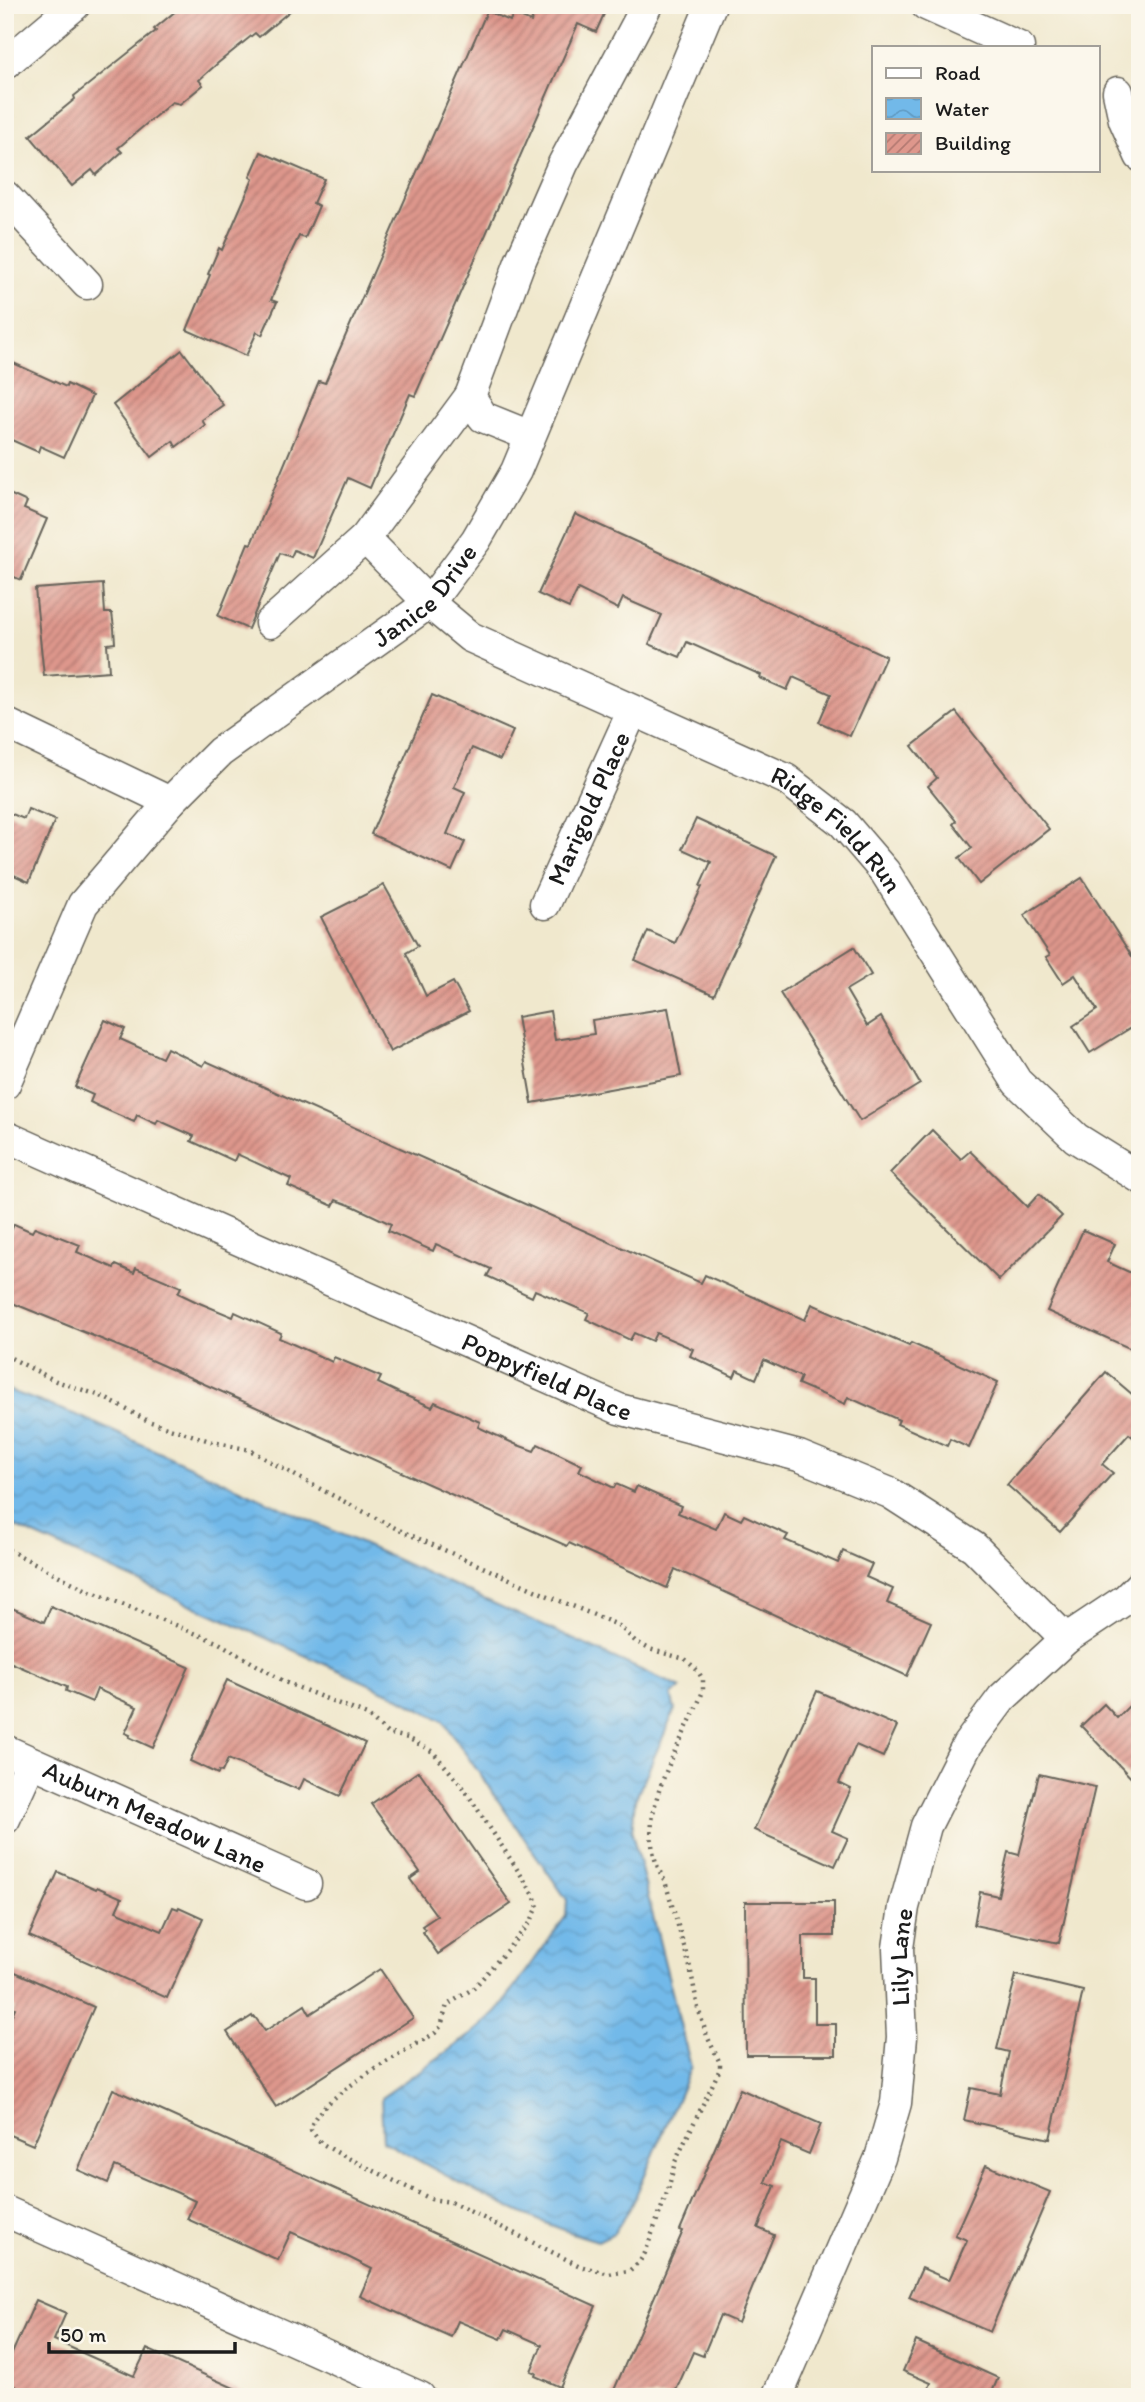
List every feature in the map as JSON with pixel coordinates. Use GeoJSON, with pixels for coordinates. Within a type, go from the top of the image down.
{"type":"FeatureCollection","features":[{"type":"Feature","properties":{"kind":"street"},"geometry":{"type":"LineString","coordinates":[[5,64],[75,5]]}},
{"type":"Feature","properties":{"kind":"street"},"geometry":{"type":"LineString","coordinates":[[270,623],[365,538],[470,396],[520,262],[563,164],[647,5]]}},
{"type":"Feature","properties":{"kind":"street","name":"Janice Drive"},"geometry":{"type":"LineString","coordinates":[[5,1084],[83,904],[170,802],[220,752],[429,603],[476,540],[516,471],[711,5]]}},
{"type":"Feature","properties":{"kind":"street"},"geometry":{"type":"LineString","coordinates":[[926,5],[1017,46]]}},
{"type":"Feature","properties":{"kind":"street"},"geometry":{"type":"LineString","coordinates":[[1119,92],[1124,120],[1140,156]]}},
{"type":"Feature","properties":{"kind":"street"},"geometry":{"type":"LineString","coordinates":[[5,196],[88,284]]}},
{"type":"Feature","properties":{"kind":"street"},"geometry":{"type":"LineString","coordinates":[[470,396],[483,417],[530,436]]}},
{"type":"Feature","properties":{"kind":"street","name":"Ridge Field Run"},"geometry":{"type":"LineString","coordinates":[[365,538],[429,603],[470,637],[786,779],[844,823],[885,872],[1017,1082],[1076,1138],[1140,1178]]}},
{"type":"Feature","properties":{"kind":"street","name":"Marigold Place"},"geometry":{"type":"LineString","coordinates":[[545,904],[632,712]]}},
{"type":"Feature","properties":{"kind":"street"},"geometry":{"type":"LineString","coordinates":[[5,723],[170,802]]}},
{"type":"Feature","properties":{"kind":"street","name":"Poppyfield Place"},"geometry":{"type":"LineString","coordinates":[[5,1136],[619,1409],[799,1456],[890,1493],[974,1547],[1066,1639]]}},
{"type":"Feature","properties":{"kind":"street","name":"Lily Lane"},"geometry":{"type":"LineString","coordinates":[[777,2397],[880,2158],[896,2103],[902,2037],[898,1948],[904,1907],[926,1826],[967,1745],[1002,1698],[1066,1639],[1126,1599],[1140,1586]]}},
{"type":"Feature","properties":{"kind":"street"},"geometry":{"type":"LineString","coordinates":[[5,1819],[18,1756]]}},
{"type":"Feature","properties":{"kind":"street","name":"Auburn Meadow Lane"},"geometry":{"type":"LineString","coordinates":[[18,1756],[306,1884]]}},
{"type":"Feature","properties":{"kind":"street"},"geometry":{"type":"LineString","coordinates":[[5,2211],[421,2397]]}},
{"type":"Feature","properties":{"kind":"path"},"geometry":{"type":"LineString","coordinates":[[5,1355],[57,1381],[111,1400],[148,1421],[214,1443],[250,1450],[399,1530],[618,1625],[645,1646],[685,1660],[698,1671],[703,1680],[703,1691],[658,1791],[650,1832],[690,1967],[698,2008],[720,2068],[675,2162],[650,2242],[636,2266],[629,2272],[609,2274],[580,2266],[452,2202],[430,2199],[338,2153],[321,2143],[312,2130],[313,2118],[336,2096],[435,2033],[441,2026],[447,2005],[474,1987],[530,1923],[538,1908],[534,1895],[510,1857],[441,1758],[422,1745],[387,1733],[367,1715],[287,1684],[219,1643],[85,1589],[5,1548]]}},
{"type":"Feature","properties":{"kind":"water"},"geometry":{"type":"Polygon","coordinates":[[[5,1389],[79,1416],[681,1688],[671,1695],[675,1710],[635,1800],[632,1833],[691,2067],[632,2205],[614,2233],[598,2241],[569,2232],[514,2210],[383,2141],[381,2098],[469,2036],[497,2012],[566,1916],[567,1900],[443,1721],[394,1695],[5,1522],[5,1389]]]}},
{"type":"Feature","properties":{"kind":"building"},"geometry":{"type":"Polygon","coordinates":[[[183,5],[297,5],[259,37],[255,33],[218,63],[199,80],[203,85],[180,104],[172,102],[118,148],[122,152],[96,175],[92,170],[72,186],[30,136],[75,99],[74,96],[156,31],[154,29],[183,5]]]}},
{"type":"Feature","properties":{"kind":"building"},"geometry":{"type":"Polygon","coordinates":[[[535,5],[608,5],[596,32],[578,24],[415,396],[410,394],[370,488],[348,478],[313,558],[294,550],[291,557],[280,553],[248,629],[218,616],[319,381],[325,383],[487,11],[510,21],[513,14],[531,22],[537,6],[535,5]]]}},
{"type":"Feature","properties":{"kind":"building"},"geometry":{"type":"Polygon","coordinates":[[[261,152],[324,179],[313,203],[319,206],[305,238],[299,236],[271,300],[277,302],[262,335],[257,332],[246,356],[187,330],[219,248],[222,250],[253,179],[250,177],[261,152]]]}},
{"type":"Feature","properties":{"kind":"building"},"geometry":{"type":"Polygon","coordinates":[[[182,350],[223,405],[202,420],[205,425],[176,447],[173,441],[152,457],[113,405],[182,350]]]}},
{"type":"Feature","properties":{"kind":"building"},"geometry":{"type":"Polygon","coordinates":[[[11,362],[92,396],[64,457],[40,446],[38,452],[5,437],[5,374],[11,362]]]}},
{"type":"Feature","properties":{"kind":"building"},"geometry":{"type":"Polygon","coordinates":[[[5,492],[27,502],[24,509],[47,519],[21,580],[5,573],[5,492]]]}},
{"type":"Feature","properties":{"kind":"building"},"geometry":{"type":"Polygon","coordinates":[[[575,514],[886,656],[850,736],[819,722],[831,694],[793,677],[787,690],[760,678],[761,675],[687,642],[680,657],[649,644],[662,615],[623,598],[618,609],[578,589],[569,608],[538,594],[575,514]]]}},
{"type":"Feature","properties":{"kind":"building"},"geometry":{"type":"Polygon","coordinates":[[[103,584],[105,613],[112,613],[114,628],[115,643],[107,644],[109,671],[44,676],[35,589],[103,584]]]}},
{"type":"Feature","properties":{"kind":"building"},"geometry":{"type":"Polygon","coordinates":[[[432,695],[513,731],[500,760],[472,748],[454,787],[465,792],[447,834],[465,842],[452,871],[371,834],[432,695]]]}},
{"type":"Feature","properties":{"kind":"building"},"geometry":{"type":"Polygon","coordinates":[[[956,712],[1049,829],[979,884],[959,858],[972,848],[953,824],[956,821],[928,786],[937,778],[912,746],[956,712]]]}},
{"type":"Feature","properties":{"kind":"building"},"geometry":{"type":"Polygon","coordinates":[[[28,809],[55,820],[29,882],[5,871],[5,811],[24,819],[28,809]]]}},
{"type":"Feature","properties":{"kind":"building"},"geometry":{"type":"Polygon","coordinates":[[[696,819],[776,856],[714,995],[635,960],[648,931],[675,943],[702,887],[700,886],[711,862],[682,849],[696,819]]]}},
{"type":"Feature","properties":{"kind":"building"},"geometry":{"type":"Polygon","coordinates":[[[1082,878],[1140,969],[1140,1022],[1090,1053],[1073,1026],[1097,1010],[1075,975],[1063,983],[1046,957],[1050,955],[1024,915],[1082,878]]]}},
{"type":"Feature","properties":{"kind":"building"},"geometry":{"type":"Polygon","coordinates":[[[384,885],[418,946],[406,953],[426,996],[453,982],[469,1011],[390,1052],[321,917],[384,885]]]}},
{"type":"Feature","properties":{"kind":"building"},"geometry":{"type":"Polygon","coordinates":[[[854,947],[871,975],[846,990],[867,1026],[881,1017],[920,1084],[860,1121],[780,993],[854,947]]]}},
{"type":"Feature","properties":{"kind":"building"},"geometry":{"type":"Polygon","coordinates":[[[668,1008],[681,1076],[532,1103],[517,1017],[550,1011],[555,1040],[594,1034],[592,1020],[668,1008]]]}},
{"type":"Feature","properties":{"kind":"building"},"geometry":{"type":"Polygon","coordinates":[[[105,1020],[125,1029],[120,1039],[162,1058],[167,1048],[203,1066],[206,1061],[701,1283],[705,1275],[805,1320],[812,1304],[909,1346],[911,1343],[998,1382],[969,1448],[950,1439],[947,1446],[897,1424],[899,1420],[848,1397],[845,1404],[798,1384],[801,1377],[764,1360],[756,1379],[737,1370],[734,1377],[690,1356],[693,1349],[656,1333],[652,1341],[634,1333],[630,1340],[586,1319],[589,1313],[535,1290],[532,1297],[487,1276],[491,1269],[436,1244],[433,1251],[388,1231],[391,1224],[355,1207],[336,1200],[333,1206],[288,1186],[291,1179],[237,1154],[234,1161],[191,1141],[194,1136],[158,1120],[156,1124],[137,1115],[134,1122],[98,1106],[90,1102],[93,1095],[75,1087],[105,1020]]]}},
{"type":"Feature","properties":{"kind":"building"},"geometry":{"type":"Polygon","coordinates":[[[932,1130],[961,1159],[970,1151],[1027,1207],[1039,1194],[1062,1216],[999,1280],[890,1173],[932,1130]]]}},
{"type":"Feature","properties":{"kind":"building"},"geometry":{"type":"Polygon","coordinates":[[[14,1224],[32,1232],[35,1227],[80,1245],[77,1252],[114,1268],[116,1265],[134,1273],[136,1268],[181,1287],[178,1293],[197,1302],[233,1317],[235,1312],[281,1333],[279,1338],[332,1362],[334,1357],[381,1377],[378,1383],[432,1407],[435,1402],[480,1422],[478,1427],[515,1444],[534,1451],[538,1444],[582,1465],[579,1471],[614,1488],[616,1484],[634,1492],[637,1486],[681,1506],[678,1513],[716,1529],[724,1512],[741,1520],[744,1515],[788,1535],[785,1540],[838,1563],[843,1551],[872,1564],[866,1577],[893,1589],[887,1603],[931,1622],[907,1676],[675,1569],[667,1588],[128,1350],[5,1300],[5,1245],[14,1224]]]}},
{"type":"Feature","properties":{"kind":"building"},"geometry":{"type":"Polygon","coordinates":[[[1083,1230],[1115,1244],[1107,1262],[1140,1277],[1140,1353],[1047,1311],[1083,1230]]]}},
{"type":"Feature","properties":{"kind":"building"},"geometry":{"type":"Polygon","coordinates":[[[1106,1372],[1140,1401],[1140,1443],[1129,1434],[1102,1464],[1113,1473],[1060,1532],[1007,1485],[1106,1372]]]}},
{"type":"Feature","properties":{"kind":"building"},"geometry":{"type":"Polygon","coordinates":[[[5,1605],[44,1622],[51,1606],[189,1667],[153,1748],[125,1733],[137,1707],[97,1689],[92,1702],[66,1691],[67,1687],[5,1660],[5,1605]]]}},
{"type":"Feature","properties":{"kind":"building"},"geometry":{"type":"Polygon","coordinates":[[[227,1680],[365,1743],[340,1796],[304,1779],[299,1790],[228,1759],[222,1772],[219,1771],[218,1774],[190,1761],[227,1680]]]}},
{"type":"Feature","properties":{"kind":"building"},"geometry":{"type":"Polygon","coordinates":[[[817,1691],[897,1726],[883,1757],[856,1745],[839,1783],[851,1789],[832,1831],[848,1838],[835,1866],[754,1830],[817,1691]]]}},
{"type":"Feature","properties":{"kind":"building"},"geometry":{"type":"Polygon","coordinates":[[[1140,1695],[1140,1787],[1081,1726],[1104,1704],[1117,1718],[1140,1695]]]}},
{"type":"Feature","properties":{"kind":"building"},"geometry":{"type":"Polygon","coordinates":[[[419,1771],[511,1904],[438,1954],[423,1932],[425,1930],[422,1926],[437,1916],[410,1879],[420,1872],[371,1804],[419,1771]]]}},
{"type":"Feature","properties":{"kind":"building"},"geometry":{"type":"Polygon","coordinates":[[[1039,1774],[1095,1787],[1059,1943],[974,1925],[980,1892],[998,1896],[1008,1852],[1019,1855],[1039,1774]]]}},
{"type":"Feature","properties":{"kind":"building"},"geometry":{"type":"Polygon","coordinates":[[[58,1872],[122,1898],[116,1911],[162,1931],[173,1907],[203,1918],[167,1998],[29,1936],[58,1872]]]}},
{"type":"Feature","properties":{"kind":"building"},"geometry":{"type":"Polygon","coordinates":[[[745,1902],[834,1902],[834,1936],[803,1936],[803,1978],[815,1978],[815,2024],[836,2024],[836,2055],[746,2055],[745,1902]]]}},
{"type":"Feature","properties":{"kind":"building"},"geometry":{"type":"Polygon","coordinates":[[[380,1969],[413,2018],[276,2107],[227,2032],[252,2016],[265,2031],[305,2005],[310,2014],[380,1969]]]}},
{"type":"Feature","properties":{"kind":"building"},"geometry":{"type":"Polygon","coordinates":[[[13,1971],[94,2007],[33,2145],[5,2133],[5,2031],[15,2008],[5,2004],[5,1988],[13,1971]]]}},
{"type":"Feature","properties":{"kind":"building"},"geometry":{"type":"Polygon","coordinates":[[[1016,1975],[1083,1991],[1050,2139],[964,2120],[971,2088],[1000,2094],[1009,2052],[997,2049],[1016,1975]]]}},
{"type":"Feature","properties":{"kind":"building"},"geometry":{"type":"Polygon","coordinates":[[[113,2089],[596,2306],[560,2387],[535,2376],[536,2373],[531,2371],[542,2345],[506,2329],[501,2339],[458,2321],[451,2337],[360,2296],[372,2269],[348,2257],[291,2232],[278,2260],[187,2219],[195,2201],[178,2193],[115,2166],[108,2183],[78,2170],[113,2089]]]}},
{"type":"Feature","properties":{"kind":"building"},"geometry":{"type":"Polygon","coordinates":[[[740,2089],[821,2124],[809,2154],[781,2142],[765,2182],[775,2186],[758,2228],[774,2235],[738,2323],[720,2315],[703,2356],[693,2352],[673,2397],[611,2397],[683,2231],[680,2230],[740,2089]]]}},
{"type":"Feature","properties":{"kind":"building"},"geometry":{"type":"Polygon","coordinates":[[[986,2165],[1050,2192],[990,2332],[909,2297],[922,2268],[949,2280],[967,2240],[955,2235],[986,2165]]]}},
{"type":"Feature","properties":{"kind":"building"},"geometry":{"type":"Polygon","coordinates":[[[36,2300],[66,2313],[54,2340],[134,2376],[147,2349],[254,2397],[38,2397],[5,2382],[5,2369],[36,2300]]]}},
{"type":"Feature","properties":{"kind":"building"},"geometry":{"type":"Polygon","coordinates":[[[916,2341],[998,2378],[990,2397],[925,2397],[931,2383],[903,2371],[916,2341]]]}}]}
